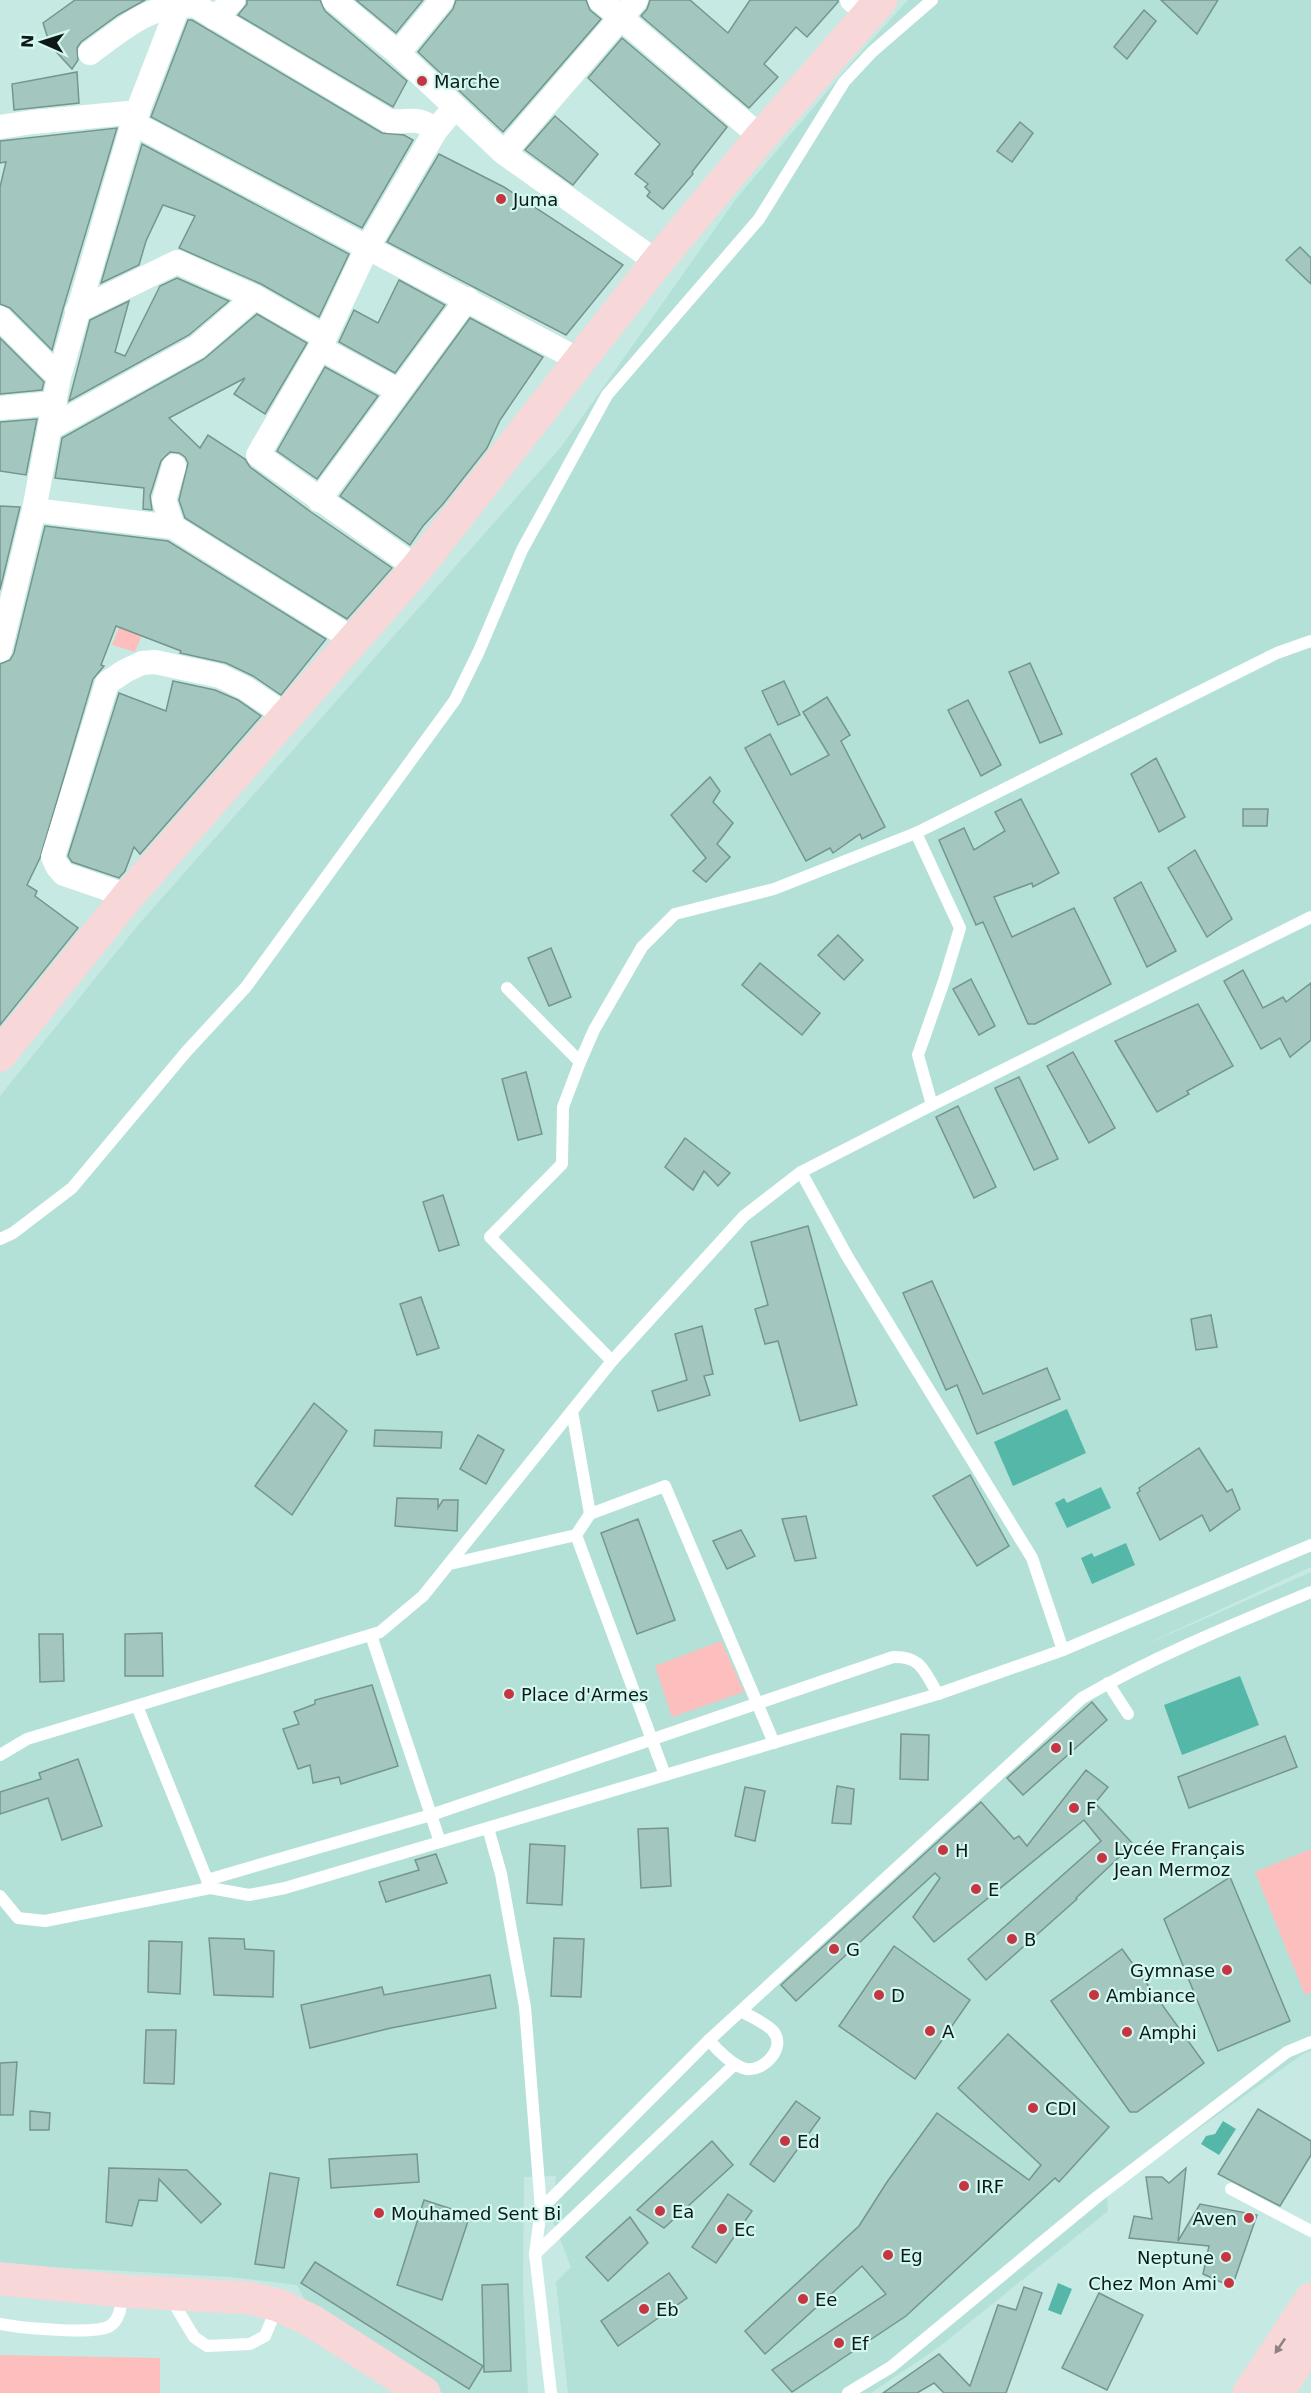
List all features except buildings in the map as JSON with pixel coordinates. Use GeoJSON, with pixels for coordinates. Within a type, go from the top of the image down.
{"type":"FeatureCollection","features":[{"type":"Feature","properties":{"kind":"street"},"geometry":{"type":"LineString","coordinates":[[215,18],[233,0]]}},
{"type":"Feature","properties":{"kind":"street"},"geometry":{"type":"LineString","coordinates":[[334,0],[398,53],[504,153],[657,262]]}},
{"type":"Feature","properties":{"kind":"street"},"geometry":{"type":"LineString","coordinates":[[398,53],[442,0]]}},
{"type":"Feature","properties":{"kind":"street"},"geometry":{"type":"LineString","coordinates":[[600,0],[628,9],[761,137]]}},
{"type":"Feature","properties":{"kind":"street"},"geometry":{"type":"LineString","coordinates":[[0,650],[9,582],[34,510],[59,377],[77,311],[135,117],[179,4]]}},
{"type":"Feature","properties":{"kind":"street"},"geometry":{"type":"LineString","coordinates":[[90,53],[148,11],[179,4],[196,6],[389,121],[424,121],[436,130]]}},
{"type":"Feature","properties":{"kind":"street"},"geometry":{"type":"LineString","coordinates":[[0,1055],[129,896],[417,568],[657,262],[868,5]]}},
{"type":"Feature","properties":{"kind":"street"},"geometry":{"type":"LineString","coordinates":[[504,153],[628,9]]}},
{"type":"Feature","properties":{"kind":"street"},"geometry":{"type":"LineString","coordinates":[[417,568],[258,455],[322,343],[367,248],[436,130],[455,107]]}},
{"type":"Feature","properties":{"kind":"street"},"geometry":{"type":"LineString","coordinates":[[0,127],[33,122],[135,117],[367,248],[581,361]]}},
{"type":"Feature","properties":{"kind":"street"},"geometry":{"type":"LineString","coordinates":[[77,311],[177,262],[255,297],[322,343],[399,391]]}},
{"type":"Feature","properties":{"kind":"street"},"geometry":{"type":"LineString","coordinates":[[50,428],[197,347],[255,297]]}},
{"type":"Feature","properties":{"kind":"street"},"geometry":{"type":"LineString","coordinates":[[319,500],[467,299]]}},
{"type":"Feature","properties":{"kind":"street"},"geometry":{"type":"LineString","coordinates":[[0,318],[59,377]]}},
{"type":"Feature","properties":{"kind":"street"},"geometry":{"type":"LineString","coordinates":[[0,408],[55,403]]}},
{"type":"Feature","properties":{"kind":"street"},"geometry":{"type":"LineString","coordinates":[[173,527],[164,500],[174,466]]}},
{"type":"Feature","properties":{"kind":"street"},"geometry":{"type":"LineString","coordinates":[[34,510],[173,527],[354,640]]}},
{"type":"Feature","properties":{"kind":"street"},"geometry":{"type":"LineString","coordinates":[[129,896],[64,874],[53,857],[106,683],[125,670],[142,663],[155,662],[220,676],[245,688],[287,716]]}},
{"type":"Feature","properties":{"kind":"street"},"geometry":{"type":"LineString","coordinates":[[0,2279],[123,2291],[249,2298],[278,2305],[312,2320],[424,2393]]}},
{"type":"Feature","properties":{"kind":"street"},"geometry":{"type":"LineString","coordinates":[[1249,2393],[1311,2299]]}},
{"type":"Feature","properties":{"kind":"street"},"geometry":{"type":"LineString","coordinates":[[1278,2393],[1311,2339]]}},
{"type":"Feature","properties":{"kind":"lane"},"geometry":{"type":"LineString","coordinates":[[0,1239],[13,1233],[72,1188],[186,1052],[246,987],[455,700],[479,651],[522,550],[607,395],[759,219],[844,82],[872,52],[933,0]]}},
{"type":"Feature","properties":{"kind":"lane"},"geometry":{"type":"LineString","coordinates":[[612,1361],[490,1237],[562,1164],[562,1107],[594,1030],[642,947],[675,914],[774,889],[916,832],[1277,653],[1311,641]]}},
{"type":"Feature","properties":{"kind":"lane"},"geometry":{"type":"LineString","coordinates":[[916,832],[960,928],[918,1055],[932,1105]]}},
{"type":"Feature","properties":{"kind":"lane"},"geometry":{"type":"LineString","coordinates":[[0,1755],[27,1739],[380,1632],[423,1596],[612,1361],[744,1216],[801,1172],[1311,916]]}},
{"type":"Feature","properties":{"kind":"lane"},"geometry":{"type":"LineString","coordinates":[[507,988],[580,1062]]}},
{"type":"Feature","properties":{"kind":"lane"},"geometry":{"type":"LineString","coordinates":[[801,1172],[847,1256],[1032,1558],[1063,1650]]}},
{"type":"Feature","properties":{"kind":"lane"},"geometry":{"type":"LineString","coordinates":[[572,1411],[590,1514]]}},
{"type":"Feature","properties":{"kind":"lane"},"geometry":{"type":"LineString","coordinates":[[450,1564],[576,1535],[590,1514],[665,1486],[774,1743]]}},
{"type":"Feature","properties":{"kind":"lane"},"geometry":{"type":"LineString","coordinates":[[576,1535],[664,1775]]}},
{"type":"Feature","properties":{"kind":"lane"},"geometry":{"type":"LineString","coordinates":[[209,1884],[249,1895],[285,1888],[938,1694],[1063,1650],[1311,1545]]}},
{"type":"Feature","properties":{"kind":"lane"},"geometry":{"type":"LineString","coordinates":[[541,2209],[709,2040],[1082,1698],[1108,1683],[1239,1622],[1311,1592]]}},
{"type":"Feature","properties":{"kind":"lane"},"geometry":{"type":"LineString","coordinates":[[371,1635],[440,1842]]}},
{"type":"Feature","properties":{"kind":"lane"},"geometry":{"type":"LineString","coordinates":[[0,1896],[18,1918],[45,1921],[209,1884],[431,1815],[893,1657],[915,1660],[938,1694]]}},
{"type":"Feature","properties":{"kind":"lane"},"geometry":{"type":"LineString","coordinates":[[1108,1683],[1128,1714]]}},
{"type":"Feature","properties":{"kind":"lane"},"geometry":{"type":"LineString","coordinates":[[137,1706],[209,1884]]}},
{"type":"Feature","properties":{"kind":"lane"},"geometry":{"type":"LineString","coordinates":[[489,1828],[501,1874],[525,2007],[541,2209],[535,2254],[551,2393]]}},
{"type":"Feature","properties":{"kind":"lane"},"geometry":{"type":"LineString","coordinates":[[709,2040],[735,2064],[747,2069],[757,2068],[767,2062],[776,2051],[777,2038],[772,2030],[741,2011]]}},
{"type":"Feature","properties":{"kind":"lane"},"geometry":{"type":"LineString","coordinates":[[848,2393],[891,2367],[1097,2197],[1287,2052],[1311,2042]]}},
{"type":"Feature","properties":{"kind":"lane"},"geometry":{"type":"LineString","coordinates":[[535,2254],[735,2064]]}},
{"type":"Feature","properties":{"kind":"lane"},"geometry":{"type":"LineString","coordinates":[[1231,2189],[1311,2231]]}},
{"type":"Feature","properties":{"kind":"lane"},"geometry":{"type":"LineString","coordinates":[[0,2324],[16,2328],[99,2330],[112,2325],[120,2313],[123,2291]]}},
{"type":"Feature","properties":{"kind":"lane"},"geometry":{"type":"LineString","coordinates":[[168,2293],[194,2337],[207,2346],[250,2344],[265,2336],[278,2305]]}},
{"type":"Feature","properties":{"kind":"shaded area"},"geometry":{"type":"Polygon","coordinates":[[[908,0],[1311,0],[1311,1567],[1136,1649],[1311,1572],[1311,2051],[1303,2054],[1107,2194],[1108,2211],[939,2347],[871,2393],[568,2393],[556,2282],[571,2267],[552,2219],[556,2176],[524,2177],[523,2289],[528,2393],[443,2393],[308,2306],[297,2285],[230,2277],[0,2262],[0,1096],[139,924],[561,447],[736,199],[908,0]]]}},
{"type":"Feature","properties":{"kind":"shaded area"},"geometry":{"type":"Polygon","coordinates":[[[135,587],[157,598],[135,652],[112,645],[135,587]]]}},
{"type":"Feature","properties":{"kind":"shaded area"},"geometry":{"type":"Polygon","coordinates":[[[1067,1409],[1086,1453],[1013,1486],[994,1442],[1067,1409]]]}},
{"type":"Feature","properties":{"kind":"shaded area"},"geometry":{"type":"Polygon","coordinates":[[[1101,1487],[1111,1508],[1067,1528],[1055,1503],[1064,1498],[1067,1503],[1101,1487]]]}},
{"type":"Feature","properties":{"kind":"shaded area"},"geometry":{"type":"Polygon","coordinates":[[[1126,1543],[1135,1565],[1092,1584],[1081,1558],[1092,1553],[1094,1557],[1126,1543]]]}},
{"type":"Feature","properties":{"kind":"shaded area"},"geometry":{"type":"Polygon","coordinates":[[[721,1641],[744,1692],[672,1717],[655,1666],[721,1641]]]}},
{"type":"Feature","properties":{"kind":"shaded area"},"geometry":{"type":"Polygon","coordinates":[[[1240,1676],[1259,1725],[1182,1755],[1164,1705],[1240,1676]]]}},
{"type":"Feature","properties":{"kind":"shaded area"},"geometry":{"type":"Polygon","coordinates":[[[1311,1849],[1311,1992],[1305,1995],[1255,1872],[1311,1849]]]}},
{"type":"Feature","properties":{"kind":"shaded area"},"geometry":{"type":"Polygon","coordinates":[[[1223,2121],[1236,2129],[1219,2155],[1201,2144],[1206,2136],[1215,2134],[1223,2121]]]}},
{"type":"Feature","properties":{"kind":"shaded area"},"geometry":{"type":"Polygon","coordinates":[[[1058,2283],[1072,2289],[1061,2315],[1048,2310],[1058,2283]]]}},
{"type":"Feature","properties":{"kind":"shaded area"},"geometry":{"type":"Polygon","coordinates":[[[0,2355],[160,2358],[160,2393],[0,2393],[0,2355]]]}},
{"type":"Feature","properties":{"kind":"place","name":"Marche"},"geometry":{"type":"Point","coordinates":[422,81]}},
{"type":"Feature","properties":{"kind":"place","name":"Juma"},"geometry":{"type":"Point","coordinates":[501,199]}},
{"type":"Feature","properties":{"kind":"place","name":"Place d'Armes"},"geometry":{"type":"Point","coordinates":[509,1694]}},
{"type":"Feature","properties":{"kind":"place","name":"I"},"geometry":{"type":"Point","coordinates":[1056,1748]}},
{"type":"Feature","properties":{"kind":"place","name":"F"},"geometry":{"type":"Point","coordinates":[1074,1808]}},
{"type":"Feature","properties":{"kind":"place","name":"H"},"geometry":{"type":"Point","coordinates":[943,1850]}},
{"type":"Feature","properties":{"kind":"place","name":"Lycée Français Jean Mermoz"},"geometry":{"type":"Point","coordinates":[1102,1858]}},
{"type":"Feature","properties":{"kind":"place","name":"E"},"geometry":{"type":"Point","coordinates":[976,1889]}},
{"type":"Feature","properties":{"kind":"place","name":"B"},"geometry":{"type":"Point","coordinates":[1012,1939]}},
{"type":"Feature","properties":{"kind":"place","name":"G"},"geometry":{"type":"Point","coordinates":[834,1949]}},
{"type":"Feature","properties":{"kind":"place","name":"Gymnase"},"geometry":{"type":"Point","coordinates":[1227,1970]}},
{"type":"Feature","properties":{"kind":"place","name":"D"},"geometry":{"type":"Point","coordinates":[879,1995]}},
{"type":"Feature","properties":{"kind":"place","name":"Ambiance"},"geometry":{"type":"Point","coordinates":[1094,1995]}},
{"type":"Feature","properties":{"kind":"place","name":"A"},"geometry":{"type":"Point","coordinates":[930,2031]}},
{"type":"Feature","properties":{"kind":"place","name":"Amphi"},"geometry":{"type":"Point","coordinates":[1127,2032]}},
{"type":"Feature","properties":{"kind":"place","name":"CDI"},"geometry":{"type":"Point","coordinates":[1033,2108]}},
{"type":"Feature","properties":{"kind":"place","name":"Ed"},"geometry":{"type":"Point","coordinates":[785,2141]}},
{"type":"Feature","properties":{"kind":"place","name":"IRF"},"geometry":{"type":"Point","coordinates":[964,2186]}},
{"type":"Feature","properties":{"kind":"place","name":"Ea"},"geometry":{"type":"Point","coordinates":[660,2211]}},
{"type":"Feature","properties":{"kind":"place","name":"Mouhamed Sent Bi"},"geometry":{"type":"Point","coordinates":[379,2213]}},
{"type":"Feature","properties":{"kind":"place","name":"Aven"},"geometry":{"type":"Point","coordinates":[1249,2218]}},
{"type":"Feature","properties":{"kind":"place","name":"Ec"},"geometry":{"type":"Point","coordinates":[722,2229]}},
{"type":"Feature","properties":{"kind":"place","name":"Eg"},"geometry":{"type":"Point","coordinates":[888,2255]}},
{"type":"Feature","properties":{"kind":"place","name":"Neptune"},"geometry":{"type":"Point","coordinates":[1226,2257]}},
{"type":"Feature","properties":{"kind":"place","name":"Chez Mon Ami"},"geometry":{"type":"Point","coordinates":[1229,2283]}},
{"type":"Feature","properties":{"kind":"place","name":"Ee"},"geometry":{"type":"Point","coordinates":[803,2299]}},
{"type":"Feature","properties":{"kind":"place","name":"Eb"},"geometry":{"type":"Point","coordinates":[644,2309]}},
{"type":"Feature","properties":{"kind":"place","name":"Ef"},"geometry":{"type":"Point","coordinates":[839,2343]}}]}
